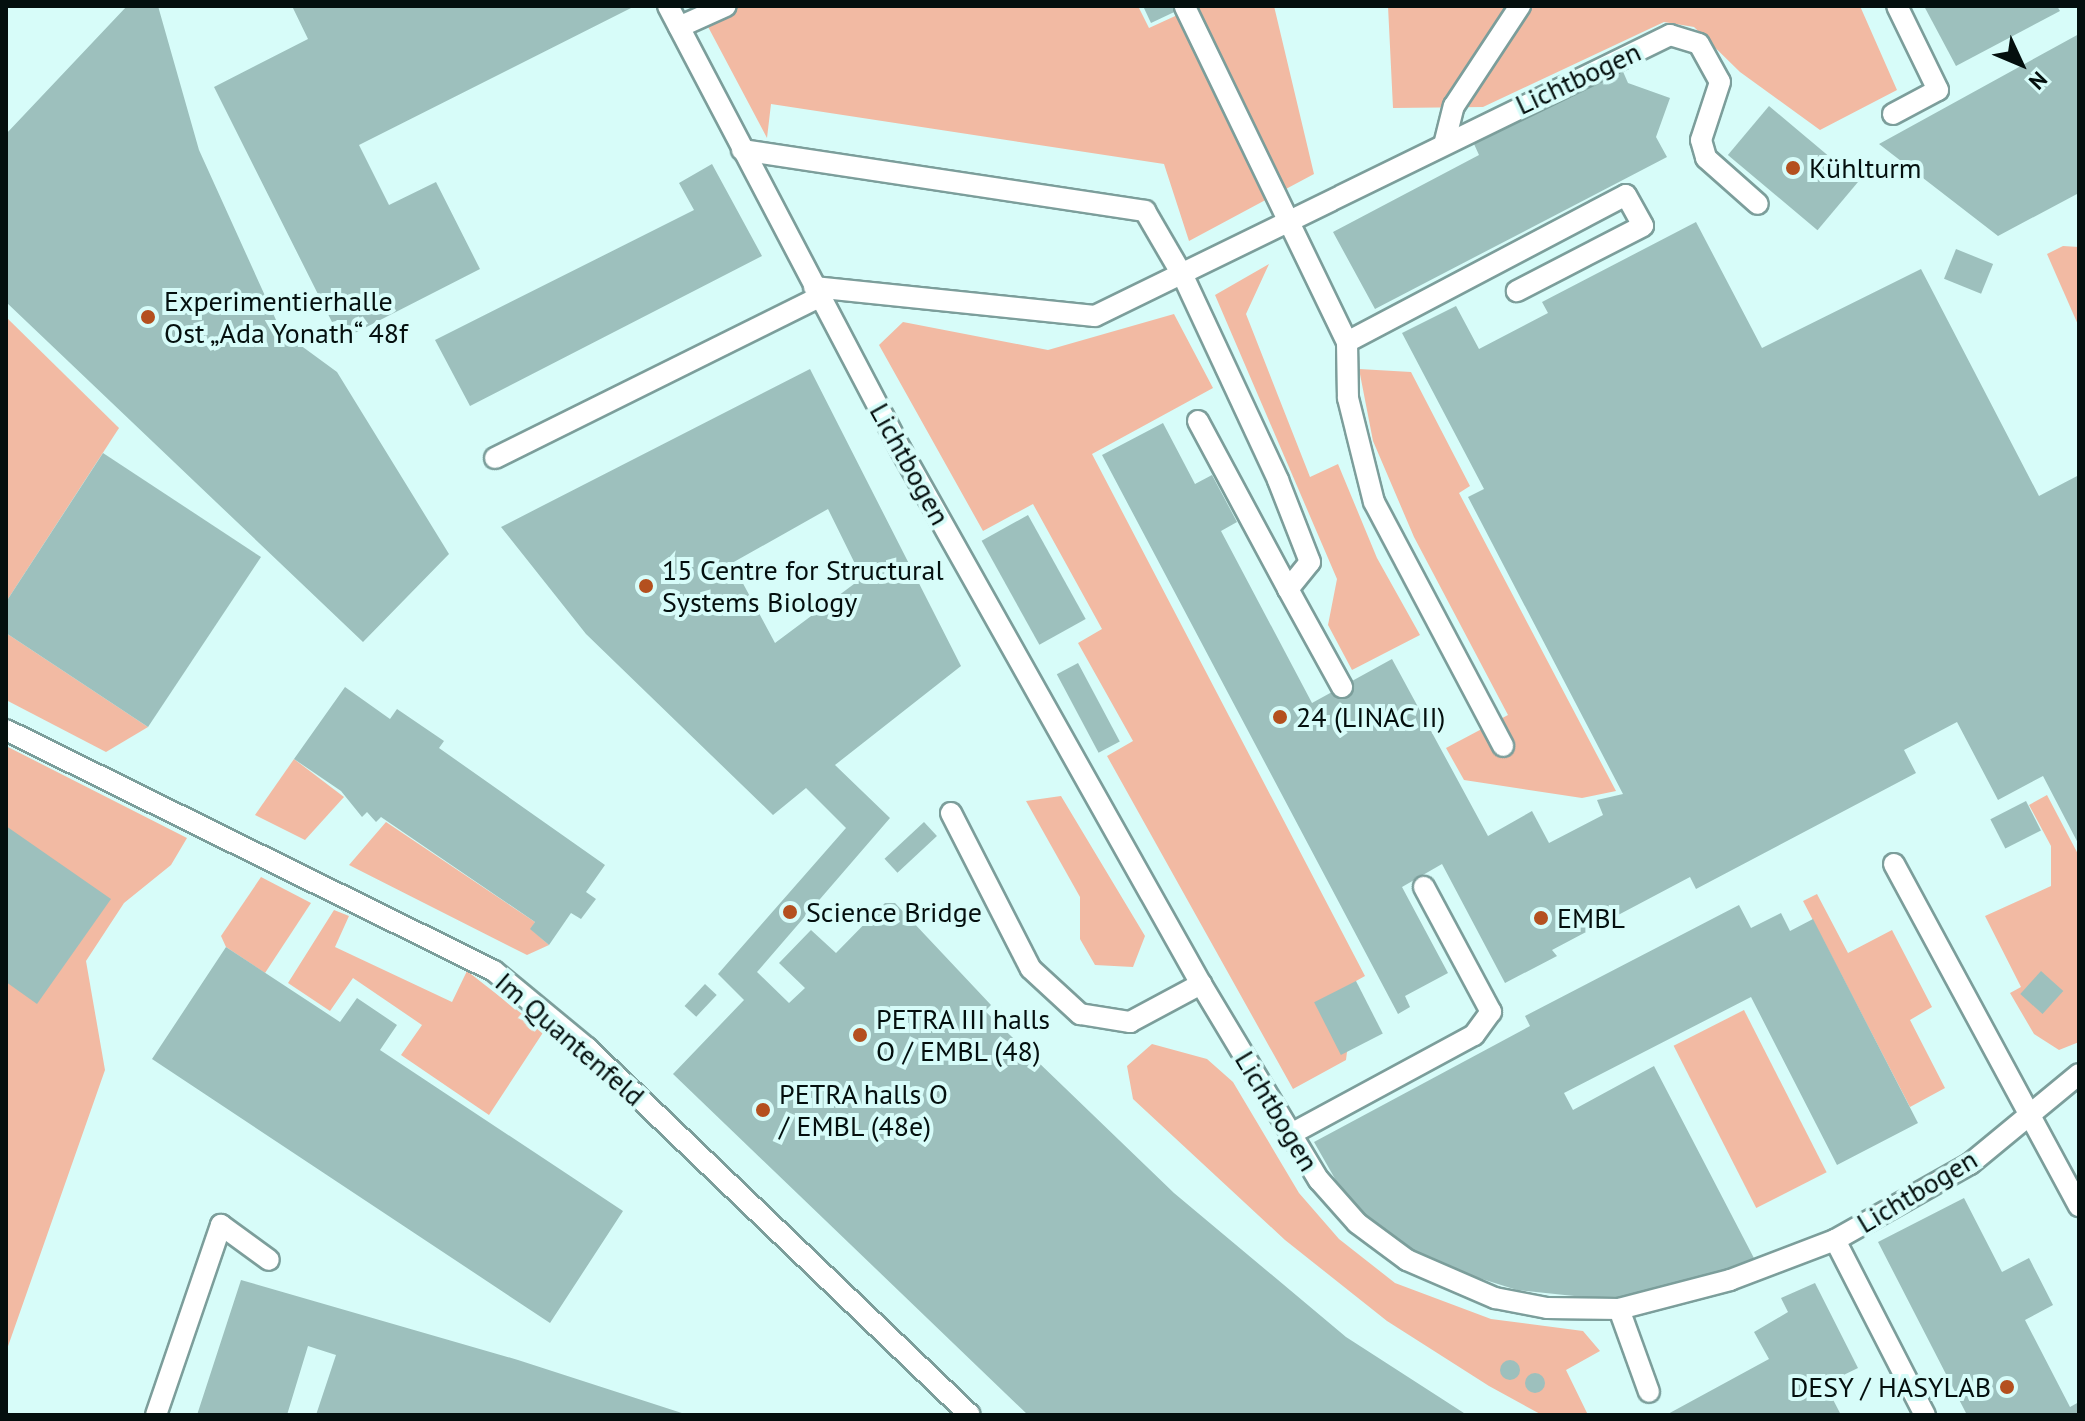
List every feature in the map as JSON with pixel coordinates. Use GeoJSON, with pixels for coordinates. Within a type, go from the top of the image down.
{"type":"FeatureCollection","features":[{"type":"Feature","properties":{"kind":"lane","name":"Lichtbogen"},"geometry":{"type":"LineString","coordinates":[[668,6],[817,292],[1201,984],[1291,1134],[1357,1223],[1407,1260],[1495,1298],[1547,1308],[1619,1309],[1730,1280],[1835,1240],[1970,1164],[2079,1074]]}},
{"type":"Feature","properties":{"kind":"lane"},"geometry":{"type":"LineString","coordinates":[[679,27],[726,6]]}},
{"type":"Feature","properties":{"kind":"lane"},"geometry":{"type":"LineString","coordinates":[[1445,141],[1454,106],[1520,6]]}},
{"type":"Feature","properties":{"kind":"lane"},"geometry":{"type":"LineString","coordinates":[[1893,114],[1938,90],[1897,6]]}},
{"type":"Feature","properties":{"kind":"lane"},"geometry":{"type":"LineString","coordinates":[[1185,7],[1285,225],[1347,342],[1348,398],[1374,502],[1503,746]]}},
{"type":"Feature","properties":{"kind":"lane","name":"Lichtbogen"},"geometry":{"type":"LineString","coordinates":[[817,292],[1095,316],[1184,278],[1445,141],[1652,42],[1687,37],[1699,44],[1720,82],[1701,140],[1706,158],[1758,204]]}},
{"type":"Feature","properties":{"kind":"lane"},"geometry":{"type":"LineString","coordinates":[[742,150],[1145,211],[1184,278],[1310,562],[1288,589]]}},
{"type":"Feature","properties":{"kind":"lane"},"geometry":{"type":"LineString","coordinates":[[1347,342],[1626,195],[1643,226],[1517,291]]}},
{"type":"Feature","properties":{"kind":"lane"},"geometry":{"type":"LineString","coordinates":[[495,458],[817,292]]}},
{"type":"Feature","properties":{"kind":"lane"},"geometry":{"type":"LineString","coordinates":[[1198,421],[1342,687]]}},
{"type":"Feature","properties":{"kind":"lane","name":"Im Quantenfeld"},"geometry":{"type":"LineString","coordinates":[[6,730],[494,971],[587,1048],[970,1415]]}},
{"type":"Feature","properties":{"kind":"lane"},"geometry":{"type":"LineString","coordinates":[[951,813],[1031,969],[1080,1014],[1130,1022],[1201,984]]}},
{"type":"Feature","properties":{"kind":"lane"},"geometry":{"type":"LineString","coordinates":[[1894,864],[2079,1206]]}},
{"type":"Feature","properties":{"kind":"lane"},"geometry":{"type":"LineString","coordinates":[[1291,1134],[1474,1035],[1491,1012],[1424,887]]}},
{"type":"Feature","properties":{"kind":"lane"},"geometry":{"type":"LineString","coordinates":[[156,1415],[221,1225],[269,1260]]}},
{"type":"Feature","properties":{"kind":"lane"},"geometry":{"type":"LineString","coordinates":[[1835,1240],[1925,1415]]}},
{"type":"Feature","properties":{"kind":"lane"},"geometry":{"type":"LineString","coordinates":[[1619,1309],[1649,1392]]}},
{"type":"Feature","properties":{"kind":"shaded area"},"geometry":{"type":"Polygon","coordinates":[[[697,6],[1138,6],[1149,28],[1197,6],[1274,6],[1314,174],[1189,241],[1164,164],[771,104],[767,138],[697,6]]]}},
{"type":"Feature","properties":{"kind":"shaded area"},"geometry":{"type":"Polygon","coordinates":[[[1388,6],[1860,6],[1897,90],[1820,130],[1740,72],[1694,27],[1664,22],[1483,107],[1393,108],[1388,6]]]}},
{"type":"Feature","properties":{"kind":"shaded area"},"geometry":{"type":"Polygon","coordinates":[[[2063,246],[2079,247],[2079,327],[2047,254],[2063,246]]]}},
{"type":"Feature","properties":{"kind":"shaded area"},"geometry":{"type":"Polygon","coordinates":[[[1269,264],[1246,314],[1310,477],[1338,464],[1377,558],[1420,635],[1352,670],[1328,625],[1337,579],[1215,295],[1269,264]]]}},
{"type":"Feature","properties":{"kind":"shaded area"},"geometry":{"type":"Polygon","coordinates":[[[1174,314],[1213,388],[1092,454],[1365,976],[1356,981],[1346,1060],[1293,1089],[1107,756],[1133,741],[1078,643],[1102,629],[1033,504],[983,531],[879,345],[903,322],[1048,350],[1174,314]]]}},
{"type":"Feature","properties":{"kind":"shaded area"},"geometry":{"type":"Polygon","coordinates":[[[6,317],[119,428],[6,602],[6,317]]]}},
{"type":"Feature","properties":{"kind":"shaded area"},"geometry":{"type":"Polygon","coordinates":[[[1359,369],[1411,372],[1470,486],[1459,493],[1616,791],[1582,798],[1464,780],[1446,748],[1508,715],[1414,537],[1373,441],[1359,369]]]}},
{"type":"Feature","properties":{"kind":"shaded area"},"geometry":{"type":"Polygon","coordinates":[[[6,633],[148,727],[106,752],[6,700],[6,633]]]}},
{"type":"Feature","properties":{"kind":"shaded area"},"geometry":{"type":"Polygon","coordinates":[[[6,746],[187,838],[171,865],[124,903],[86,961],[105,1070],[6,1352],[6,746]]]}},
{"type":"Feature","properties":{"kind":"shaded area"},"geometry":{"type":"Polygon","coordinates":[[[294,759],[344,797],[305,840],[255,815],[294,759]]]}},
{"type":"Feature","properties":{"kind":"shaded area"},"geometry":{"type":"Polygon","coordinates":[[[2047,795],[2079,856],[2079,1042],[2059,1050],[2034,1034],[2010,993],[2021,987],[1985,916],[2051,886],[2051,846],[2029,805],[2047,795]]]}},
{"type":"Feature","properties":{"kind":"shaded area"},"geometry":{"type":"Polygon","coordinates":[[[1061,796],[1145,936],[1133,967],[1095,965],[1080,939],[1080,897],[1026,801],[1061,796]]]}},
{"type":"Feature","properties":{"kind":"shaded area"},"geometry":{"type":"Polygon","coordinates":[[[386,822],[535,922],[531,929],[549,945],[527,955],[349,865],[386,822]]]}},
{"type":"Feature","properties":{"kind":"shaded area"},"geometry":{"type":"Polygon","coordinates":[[[261,877],[311,903],[265,973],[226,947],[221,936],[261,877]]]}},
{"type":"Feature","properties":{"kind":"shaded area"},"geometry":{"type":"Polygon","coordinates":[[[1817,894],[1848,953],[1892,930],[1932,1007],[1910,1020],[1945,1088],[1910,1107],[1803,901],[1817,894]]]}},
{"type":"Feature","properties":{"kind":"shaded area"},"geometry":{"type":"Polygon","coordinates":[[[334,910],[349,916],[335,947],[452,1002],[467,971],[544,1031],[489,1115],[401,1055],[422,1025],[353,978],[330,1011],[288,983],[334,910]]]}},
{"type":"Feature","properties":{"kind":"shaded area"},"geometry":{"type":"Polygon","coordinates":[[[1744,1010],[1827,1172],[1756,1208],[1674,1046],[1744,1010]]]}},
{"type":"Feature","properties":{"kind":"shaded area"},"geometry":{"type":"Polygon","coordinates":[[[1152,1044],[1207,1059],[1233,1082],[1299,1193],[1339,1239],[1395,1283],[1491,1319],[1583,1331],[1600,1351],[1566,1370],[1588,1415],[1542,1415],[1489,1386],[1387,1321],[1285,1240],[1133,1099],[1127,1066],[1152,1044]]]}},
{"type":"Feature","properties":{"kind":"building","name":"Experimentierhalle Ost „Ada Yonath“ 48f"},"geometry":{"type":"Polygon","coordinates":[[[127,6],[158,6],[199,150],[281,331],[337,372],[449,554],[363,642],[6,302],[6,134],[127,6]]]}},
{"type":"Feature","properties":{"kind":"building"},"geometry":{"type":"Polygon","coordinates":[[[292,6],[635,6],[359,145],[389,205],[436,182],[480,269],[341,340],[214,87],[308,39],[292,6]]]}},
{"type":"Feature","properties":{"kind":"building"},"geometry":{"type":"Polygon","coordinates":[[[1143,6],[1187,6],[1151,23],[1143,6]]]}},
{"type":"Feature","properties":{"kind":"building"},"geometry":{"type":"Polygon","coordinates":[[[1924,6],[2057,6],[2060,11],[1956,66],[1924,6]]]}},
{"type":"Feature","properties":{"kind":"building"},"geometry":{"type":"Polygon","coordinates":[[[2079,34],[2079,198],[2077,194],[1998,236],[1879,144],[2079,34]]]}},
{"type":"Feature","properties":{"kind":"building"},"geometry":{"type":"Polygon","coordinates":[[[1621,67],[1628,83],[1670,98],[1656,137],[1667,157],[1375,309],[1333,232],[1479,155],[1474,144],[1621,67]]]}},
{"type":"Feature","properties":{"kind":"building","name":"Kühlturm"},"geometry":{"type":"Polygon","coordinates":[[[1769,106],[1859,181],[1817,230],[1728,155],[1769,106]]]}},
{"type":"Feature","properties":{"kind":"building"},"geometry":{"type":"Polygon","coordinates":[[[712,164],[762,256],[470,406],[435,340],[694,210],[679,183],[712,164]]]}},
{"type":"Feature","properties":{"kind":"building"},"geometry":{"type":"Polygon","coordinates":[[[1696,222],[1762,348],[1921,269],[2039,496],[2079,475],[2079,845],[2043,776],[1998,800],[1957,722],[1904,750],[1916,773],[1696,889],[1690,877],[1552,950],[1557,956],[1505,983],[1442,864],[1402,887],[1448,973],[1405,996],[1410,1007],[1398,1014],[1102,455],[1163,423],[1195,484],[1212,475],[1237,522],[1221,531],[1312,703],[1392,659],[1488,836],[1532,811],[1549,843],[1603,815],[1597,800],[1623,794],[1468,497],[1484,489],[1402,333],[1456,306],[1479,349],[1548,313],[1542,302],[1696,222]]]}},
{"type":"Feature","properties":{"kind":"building"},"geometry":{"type":"Polygon","coordinates":[[[1956,249],[1993,264],[1981,294],[1944,279],[1956,249]]]}},
{"type":"Feature","properties":{"kind":"building"},"geometry":{"type":"Polygon","coordinates":[[[810,369],[961,666],[835,765],[890,818],[757,972],[789,1003],[805,988],[779,963],[811,930],[836,953],[885,903],[895,903],[991,1005],[985,1011],[1174,1193],[1346,1337],[1467,1415],[1028,1415],[673,1074],[744,1000],[718,974],[846,828],[806,788],[773,815],[586,634],[501,527],[810,369]],[[828,509],[732,563],[775,643],[862,578],[828,509]]]}},
{"type":"Feature","properties":{"kind":"building"},"geometry":{"type":"Polygon","coordinates":[[[103,453],[261,557],[148,727],[6,633],[6,602],[103,453]]]}},
{"type":"Feature","properties":{"kind":"building"},"geometry":{"type":"Polygon","coordinates":[[[1028,515],[1086,619],[1039,645],[982,541],[1028,515]]]}},
{"type":"Feature","properties":{"kind":"building"},"geometry":{"type":"Polygon","coordinates":[[[1078,663],[1120,742],[1099,753],[1057,674],[1078,663]]]}},
{"type":"Feature","properties":{"kind":"building"},"geometry":{"type":"Polygon","coordinates":[[[345,687],[390,719],[397,709],[444,741],[439,748],[605,865],[586,892],[596,899],[581,919],[571,913],[549,945],[530,929],[535,922],[381,817],[376,822],[367,812],[362,817],[341,791],[294,759],[345,687]]]}},
{"type":"Feature","properties":{"kind":"building"},"geometry":{"type":"Polygon","coordinates":[[[2026,801],[2041,830],[2005,849],[1990,819],[2026,801]]]}},
{"type":"Feature","properties":{"kind":"building"},"geometry":{"type":"Polygon","coordinates":[[[924,822],[937,836],[897,873],[885,859],[924,822]]]}},
{"type":"Feature","properties":{"kind":"building"},"geometry":{"type":"Polygon","coordinates":[[[6,826],[111,899],[37,1004],[6,982],[6,826]]]}},
{"type":"Feature","properties":{"kind":"building"},"geometry":{"type":"Polygon","coordinates":[[[1739,905],[1751,928],[1781,913],[1790,931],[1813,919],[1918,1123],[1837,1165],[1751,997],[1564,1093],[1573,1110],[1654,1066],[1756,1262],[1664,1291],[1603,1299],[1517,1290],[1428,1262],[1366,1216],[1338,1184],[1314,1142],[1530,1026],[1525,1016],[1739,905]]]}},
{"type":"Feature","properties":{"kind":"building"},"geometry":{"type":"Polygon","coordinates":[[[226,947],[340,1022],[357,998],[397,1025],[380,1050],[623,1211],[550,1323],[152,1059],[226,947]]]}},
{"type":"Feature","properties":{"kind":"building"},"geometry":{"type":"Polygon","coordinates":[[[2041,971],[2063,991],[2043,1014],[2020,994],[2041,971]]]}},
{"type":"Feature","properties":{"kind":"building"},"geometry":{"type":"Polygon","coordinates":[[[1356,981],[1383,1034],[1341,1055],[1314,1002],[1356,981]]]}},
{"type":"Feature","properties":{"kind":"building"},"geometry":{"type":"Polygon","coordinates":[[[705,984],[717,995],[696,1017],[685,1006],[705,984]]]}},
{"type":"Feature","properties":{"kind":"building"},"geometry":{"type":"Polygon","coordinates":[[[1964,1198],[2002,1272],[2029,1258],[2053,1305],[2025,1320],[2070,1407],[2079,1402],[2079,1415],[1967,1415],[1878,1242],[1964,1198]]]}},
{"type":"Feature","properties":{"kind":"building"},"geometry":{"type":"Polygon","coordinates":[[[241,1280],[518,1360],[688,1415],[316,1415],[336,1355],[308,1346],[287,1415],[197,1415],[241,1280]]]}},
{"type":"Feature","properties":{"kind":"building"},"geometry":{"type":"Polygon","coordinates":[[[1815,1283],[1858,1368],[1825,1384],[1841,1415],[1666,1415],[1769,1359],[1754,1332],[1788,1312],[1781,1298],[1815,1283]]]}},
{"type":"Feature","properties":{"kind":"building"},"geometry":{"type":"Polygon","coordinates":[[[1510,1360],[1517,1363],[1520,1370],[1517,1377],[1510,1380],[1503,1377],[1500,1370],[1503,1363],[1510,1360]]]}},
{"type":"Feature","properties":{"kind":"building"},"geometry":{"type":"Polygon","coordinates":[[[1535,1373],[1542,1376],[1545,1383],[1542,1390],[1535,1393],[1528,1390],[1525,1383],[1528,1376],[1535,1373]]]}},
{"type":"Feature","properties":{"kind":"place","name":"Kühlturm"},"geometry":{"type":"Point","coordinates":[1793,168]}},
{"type":"Feature","properties":{"kind":"place","name":"Experimentierhalle Ost „Ada Yonath“ 48f"},"geometry":{"type":"Point","coordinates":[148,317]}},
{"type":"Feature","properties":{"kind":"place","name":"15 Centre for Structural Systems Biology"},"geometry":{"type":"Point","coordinates":[646,586]}},
{"type":"Feature","properties":{"kind":"place","name":"24 (LINAC II)"},"geometry":{"type":"Point","coordinates":[1280,717]}},
{"type":"Feature","properties":{"kind":"place","name":"Science Bridge"},"geometry":{"type":"Point","coordinates":[790,912]}},
{"type":"Feature","properties":{"kind":"place","name":"EMBL"},"geometry":{"type":"Point","coordinates":[1541,918]}},
{"type":"Feature","properties":{"kind":"place","name":"PETRA III halls O / EMBL (48)"},"geometry":{"type":"Point","coordinates":[860,1035]}},
{"type":"Feature","properties":{"kind":"place","name":"PETRA halls O / EMBL (48e)"},"geometry":{"type":"Point","coordinates":[763,1110]}},
{"type":"Feature","properties":{"kind":"place","name":"DESY / HASYLAB"},"geometry":{"type":"Point","coordinates":[2007,1387]}}]}
